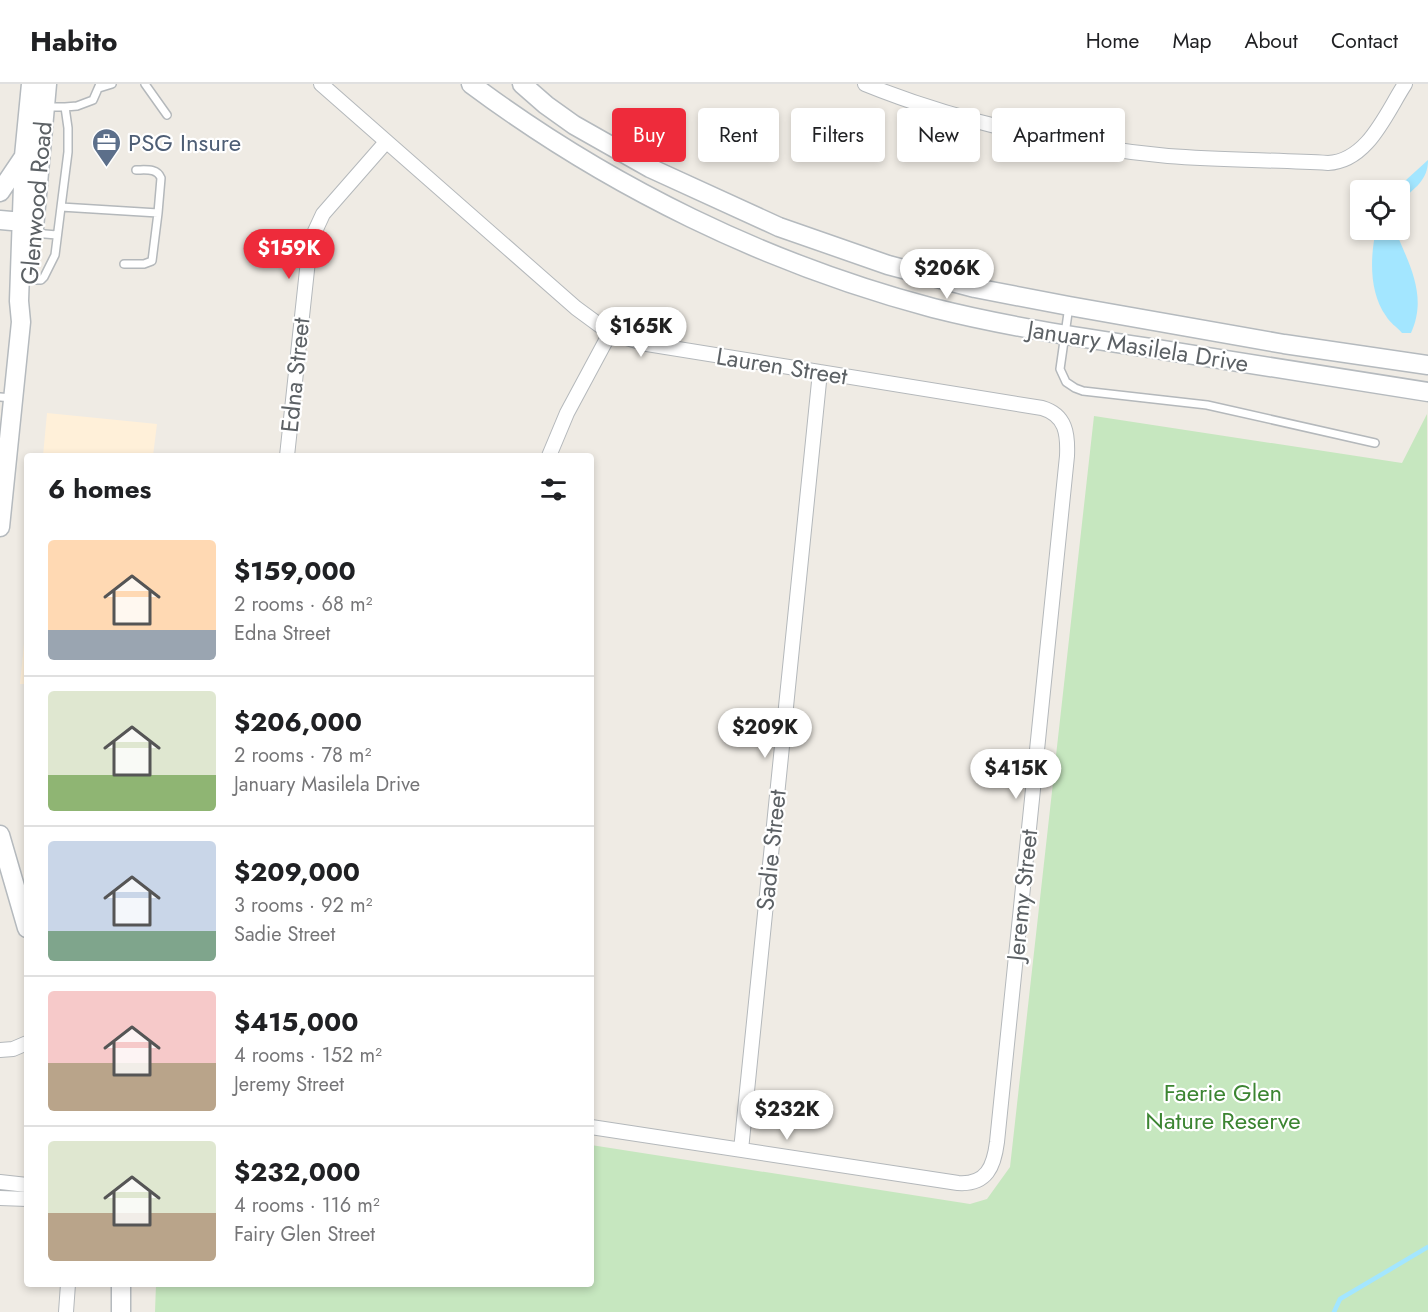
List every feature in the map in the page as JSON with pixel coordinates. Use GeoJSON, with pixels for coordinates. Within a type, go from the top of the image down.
{"type":"FeatureCollection","features":[{"type":"Feature","properties":{"kind":"main road","name":"Glenwood Road"},"geometry":{"type":"LineString","coordinates":[[0,526],[9,391],[21,322],[37,106],[31,84]]}},
{"type":"Feature","properties":{"kind":"main road","name":"Glenwood Road"},"geometry":{"type":"LineString","coordinates":[[21,322],[29,280],[24,156],[37,106],[47,84]]}},
{"type":"Feature","properties":{"kind":"main road","name":"January Masilela Drive"},"geometry":{"type":"LineString","coordinates":[[471,84],[526,124],[595,167],[678,212],[770,253],[842,280],[933,308],[1008,325],[1428,392]]}},
{"type":"Feature","properties":{"kind":"main road","name":"January Masilela Drive"},"geometry":{"type":"LineString","coordinates":[[522,84],[559,114],[622,153],[717,201],[779,227],[888,265],[949,282],[1069,306],[1284,344],[1428,365]]}},
{"type":"Feature","properties":{"kind":"main road"},"geometry":{"type":"LineString","coordinates":[[0,192],[24,156]]}},
{"type":"Feature","properties":{"kind":"main road"},"geometry":{"type":"LineString","coordinates":[[0,220],[28,228]]}},
{"type":"Feature","properties":{"kind":"main road"},"geometry":{"type":"LineString","coordinates":[[0,835],[7,883],[24,921]]}},
{"type":"Feature","properties":{"kind":"main road"},"geometry":{"type":"LineString","coordinates":[[121,1287],[121,1312]]}},
{"type":"Feature","properties":{"kind":"street","name":"Lauren Street"},"geometry":{"type":"LineString","coordinates":[[321,84],[576,308],[610,333],[647,344],[1042,408],[1059,418],[1065,426],[1068,438]]}},
{"type":"Feature","properties":{"kind":"street"},"geometry":{"type":"LineString","coordinates":[[865,84],[996,125],[1072,141],[1170,156],[1336,162],[1353,156],[1372,135],[1405,84]]}},
{"type":"Feature","properties":{"kind":"street","name":"Edna Street"},"geometry":{"type":"LineString","coordinates":[[287,453],[310,242],[323,214],[386,142]]}},
{"type":"Feature","properties":{"kind":"street"},"geometry":{"type":"LineString","coordinates":[[550,453],[563,421],[610,333]]}},
{"type":"Feature","properties":{"kind":"street","name":"Sadie Street"},"geometry":{"type":"LineString","coordinates":[[741,1150],[820,372]]}},
{"type":"Feature","properties":{"kind":"street","name":"Jeremy Street"},"geometry":{"type":"LineString","coordinates":[[741,1150],[962,1184],[975,1182],[989,1171],[994,1161],[1068,438]]}},
{"type":"Feature","properties":{"kind":"street"},"geometry":{"type":"LineString","coordinates":[[0,1050],[13,1049],[24,1044]]}},
{"type":"Feature","properties":{"kind":"street"},"geometry":{"type":"LineString","coordinates":[[594,1127],[741,1150]]}},
{"type":"Feature","properties":{"kind":"street"},"geometry":{"type":"LineString","coordinates":[[0,1182],[24,1185]]}},
{"type":"Feature","properties":{"kind":"street"},"geometry":{"type":"LineString","coordinates":[[0,1198],[24,1199]]}},
{"type":"Feature","properties":{"kind":"street"},"geometry":{"type":"LineString","coordinates":[[66,1312],[68,1287]]}},
{"type":"Feature","properties":{"kind":"lane"},"geometry":{"type":"LineString","coordinates":[[37,106],[77,106],[93,100],[100,86],[112,84]]}},
{"type":"Feature","properties":{"kind":"lane"},"geometry":{"type":"LineString","coordinates":[[145,84],[167,115]]}},
{"type":"Feature","properties":{"kind":"lane"},"geometry":{"type":"LineString","coordinates":[[29,280],[41,280],[55,255],[68,153],[65,107]]}},
{"type":"Feature","properties":{"kind":"lane"},"geometry":{"type":"LineString","coordinates":[[123,264],[144,264],[153,261],[161,178],[156,170],[136,170]]}},
{"type":"Feature","properties":{"kind":"lane"},"geometry":{"type":"LineString","coordinates":[[61,207],[158,213]]}},
{"type":"Feature","properties":{"kind":"lane"},"geometry":{"type":"LineString","coordinates":[[28,228],[57,236]]}},
{"type":"Feature","properties":{"kind":"lane"},"geometry":{"type":"LineString","coordinates":[[1069,306],[1060,369],[1063,379],[1075,388],[1104,394],[1207,405],[1375,442]]}},
{"type":"Feature","properties":{"kind":"shaded area"},"geometry":{"type":"Polygon","coordinates":[[[47,413],[157,424],[153,453],[43,453],[47,413]]]}},
{"type":"Feature","properties":{"kind":"shaded area"},"geometry":{"type":"Polygon","coordinates":[[[24,643],[24,684],[20,684],[24,643]]]}},
{"type":"Feature","properties":{"kind":"green space","name":"Faerie Glen Nature Reserve"},"geometry":{"type":"Polygon","coordinates":[[[1427,414],[1428,1312],[155,1312],[156,1287],[594,1287],[594,1145],[970,1204],[987,1199],[1010,1167],[1094,416],[1402,463],[1427,414]]]}},
{"type":"Feature","properties":{"kind":"water"},"geometry":{"type":"Polygon","coordinates":[[[1428,160],[1423,179],[1410,193],[1410,180],[1406,180],[1428,160]]]}},
{"type":"Feature","properties":{"kind":"water"},"geometry":{"type":"Polygon","coordinates":[[[1375,240],[1399,240],[1411,268],[1417,293],[1418,306],[1411,333],[1402,333],[1389,321],[1380,307],[1372,274],[1375,240]]]}},
{"type":"Feature","properties":{"kind":"waterway"},"geometry":{"type":"LineString","coordinates":[[1334,1312],[1340,1299],[1428,1247]]}},
{"type":"Feature","properties":{"kind":"place","name":"PSG Insure"},"geometry":{"type":"Point","coordinates":[107,168]}}]}
